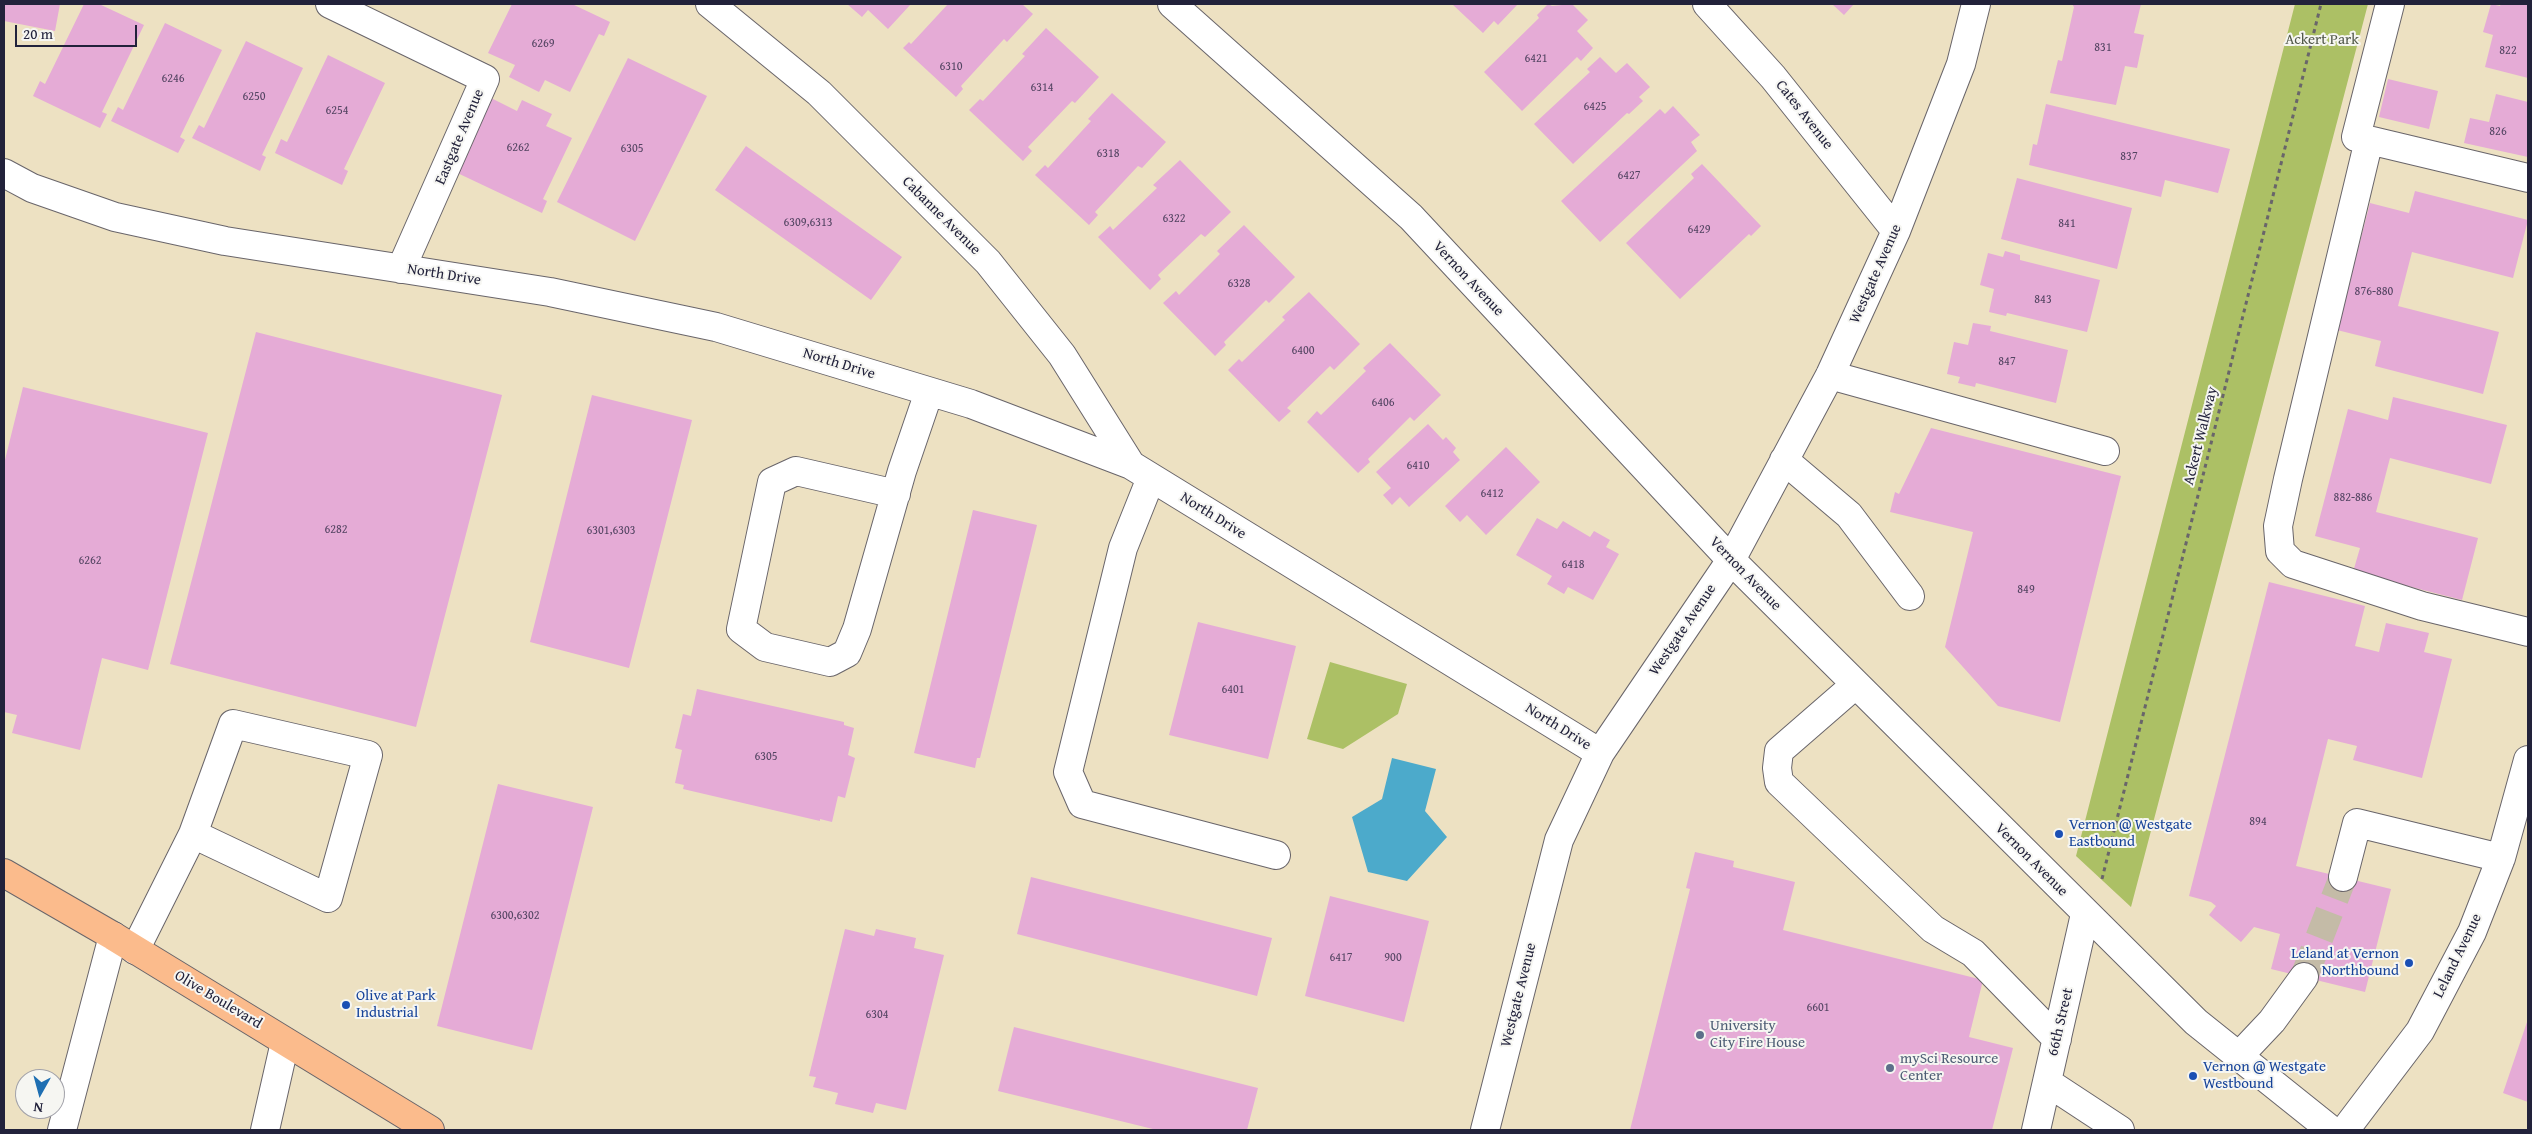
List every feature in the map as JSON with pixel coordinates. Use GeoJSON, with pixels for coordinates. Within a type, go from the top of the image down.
{"type":"FeatureCollection","features":[{"type":"Feature","properties":{"kind":"main road","name":"Olive Boulevard"},"geometry":{"type":"LineString","coordinates":[[4,873],[124,943],[430,1130]]}},
{"type":"Feature","properties":{"kind":"street","name":"Eastgate Avenue"},"geometry":{"type":"LineString","coordinates":[[330,4],[485,79],[401,269]]}},
{"type":"Feature","properties":{"kind":"street","name":"Cabanne Avenue"},"geometry":{"type":"LineString","coordinates":[[710,4],[819,94],[988,262],[1062,355],[1141,471]]}},
{"type":"Feature","properties":{"kind":"street","name":"Vernon Avenue"},"geometry":{"type":"LineString","coordinates":[[1172,4],[1410,218],[1731,560],[2085,914],[2196,1022],[2332,1130]]}},
{"type":"Feature","properties":{"kind":"street","name":"Cates Avenue"},"geometry":{"type":"LineString","coordinates":[[1707,4],[1773,76],[1896,231]]}},
{"type":"Feature","properties":{"kind":"street","name":"Westgate Avenue"},"geometry":{"type":"LineString","coordinates":[[1487,1122],[1559,840],[1600,753],[1731,560],[1830,375],[1896,231],[1961,64],[1976,4]]}},
{"type":"Feature","properties":{"kind":"street"},"geometry":{"type":"LineString","coordinates":[[2390,4],[2356,137],[2528,178]]}},
{"type":"Feature","properties":{"kind":"street"},"geometry":{"type":"LineString","coordinates":[[2369,140],[2288,479],[2278,526],[2280,551],[2293,564],[2302,567],[2422,606],[2528,632]]}},
{"type":"Feature","properties":{"kind":"street","name":"North Drive"},"geometry":{"type":"LineString","coordinates":[[4,173],[32,188],[115,217],[226,241],[550,292],[716,326],[971,404],[1141,471],[1600,753]]}},
{"type":"Feature","properties":{"kind":"street"},"geometry":{"type":"LineString","coordinates":[[1830,375],[2105,451]]}},
{"type":"Feature","properties":{"kind":"street"},"geometry":{"type":"LineString","coordinates":[[896,494],[796,470],[772,482],[741,629],[765,647],[830,662],[847,653],[857,629],[896,494],[929,392]]}},
{"type":"Feature","properties":{"kind":"street"},"geometry":{"type":"LineString","coordinates":[[1784,460],[1850,515],[1910,596]]}},
{"type":"Feature","properties":{"kind":"street"},"geometry":{"type":"LineString","coordinates":[[1141,471],[1068,772],[1082,804],[1276,855]]}},
{"type":"Feature","properties":{"kind":"street"},"geometry":{"type":"LineString","coordinates":[[1855,685],[1779,751],[1776,768],[1779,782],[1933,929],[1973,953],[2057,1039]]}},
{"type":"Feature","properties":{"kind":"street"},"geometry":{"type":"LineString","coordinates":[[62,1130],[124,943],[193,834],[233,724],[368,755],[328,898],[193,834]]}},
{"type":"Feature","properties":{"kind":"street","name":"Leland Avenue"},"geometry":{"type":"LineString","coordinates":[[2345,1130],[2420,1031],[2472,932],[2501,858],[2528,760]]}},
{"type":"Feature","properties":{"kind":"street"},"geometry":{"type":"LineString","coordinates":[[2343,877],[2357,823],[2501,858]]}},
{"type":"Feature","properties":{"kind":"street","name":"66th Street"},"geometry":{"type":"LineString","coordinates":[[2036,1130],[2085,914]]}},
{"type":"Feature","properties":{"kind":"street"},"geometry":{"type":"LineString","coordinates":[[2238,1057],[2272,1021],[2304,977]]}},
{"type":"Feature","properties":{"kind":"street"},"geometry":{"type":"LineString","coordinates":[[265,1130],[286,1042]]}},
{"type":"Feature","properties":{"kind":"street"},"geometry":{"type":"LineString","coordinates":[[2047,1082],[2120,1130]]}},
{"type":"Feature","properties":{"kind":"path","name":"Ackert Walkway"},"geometry":{"type":"LineString","coordinates":[[2104,873],[2321,4]]}},
{"type":"Feature","properties":{"kind":"green space","name":"Ackert Park"},"geometry":{"type":"Polygon","coordinates":[[[2295,4],[2368,4],[2131,907],[2076,856],[2295,4]]]}},
{"type":"Feature","properties":{"kind":"green space"},"geometry":{"type":"Polygon","coordinates":[[[1330,662],[1407,684],[1398,714],[1343,749],[1307,739],[1330,662]]]}},
{"type":"Feature","properties":{"kind":"water"},"geometry":{"type":"Polygon","coordinates":[[[1392,758],[1436,769],[1425,811],[1447,837],[1407,881],[1368,872],[1352,817],[1382,799],[1392,758]]]}},
{"type":"Feature","properties":{"kind":"building"},"geometry":{"type":"Polygon","coordinates":[[[4,4],[60,4],[55,31],[4,21],[4,4]]]}},
{"type":"Feature","properties":{"kind":"building"},"geometry":{"type":"Polygon","coordinates":[[[84,4],[99,4],[144,25],[102,112],[107,114],[100,128],[33,96],[40,81],[45,84],[84,4]]]}},
{"type":"Feature","properties":{"kind":"building"},"geometry":{"type":"Polygon","coordinates":[[[512,4],[572,4],[610,22],[604,36],[599,34],[570,92],[545,80],[539,92],[509,77],[515,65],[488,53],[512,4]]]}},
{"type":"Feature","properties":{"kind":"building"},"geometry":{"type":"Polygon","coordinates":[[[847,4],[911,4],[888,29],[868,10],[862,17],[847,4]]]}},
{"type":"Feature","properties":{"kind":"building"},"geometry":{"type":"Polygon","coordinates":[[[948,4],[1022,4],[1033,14],[1007,42],[1004,39],[961,86],[963,89],[956,97],[903,48],[909,42],[911,44],[948,4]]]}},
{"type":"Feature","properties":{"kind":"building"},"geometry":{"type":"Polygon","coordinates":[[[1452,4],[1518,4],[1498,25],[1494,21],[1483,33],[1452,4]]]}},
{"type":"Feature","properties":{"kind":"building"},"geometry":{"type":"Polygon","coordinates":[[[1548,4],[1552,6],[1572,4],[1588,20],[1577,31],[1593,48],[1581,61],[1577,57],[1522,111],[1484,72],[1539,18],[1537,15],[1548,4]]]}},
{"type":"Feature","properties":{"kind":"building"},"geometry":{"type":"Polygon","coordinates":[[[1832,4],[1854,4],[1844,15],[1832,4]]]}},
{"type":"Feature","properties":{"kind":"building"},"geometry":{"type":"Polygon","coordinates":[[[2072,4],[2141,4],[2134,33],[2144,35],[2137,68],[2125,66],[2116,105],[2050,93],[2058,60],[2062,61],[2074,7],[2072,4]]]}},
{"type":"Feature","properties":{"kind":"building"},"geometry":{"type":"Polygon","coordinates":[[[2491,4],[2500,6],[2501,4],[2528,4],[2528,78],[2485,67],[2493,35],[2483,32],[2491,4]]]}},
{"type":"Feature","properties":{"kind":"building"},"geometry":{"type":"Polygon","coordinates":[[[165,23],[222,50],[180,137],[185,140],[178,153],[111,121],[118,107],[123,110],[165,23]]]}},
{"type":"Feature","properties":{"kind":"building"},"geometry":{"type":"Polygon","coordinates":[[[1046,28],[1099,77],[1075,103],[1072,101],[1028,147],[1032,151],[1023,161],[969,110],[980,99],[983,101],[1025,56],[1022,54],[1046,28]]]}},
{"type":"Feature","properties":{"kind":"building"},"geometry":{"type":"Polygon","coordinates":[[[246,41],[303,68],[262,155],[266,157],[260,171],[192,138],[199,125],[204,128],[246,41]]]}},
{"type":"Feature","properties":{"kind":"building"},"geometry":{"type":"Polygon","coordinates":[[[328,55],[385,83],[344,169],[348,171],[342,185],[275,153],[281,139],[287,142],[328,55]]]}},
{"type":"Feature","properties":{"kind":"building"},"geometry":{"type":"Polygon","coordinates":[[[1600,57],[1616,73],[1627,63],[1650,87],[1639,97],[1643,101],[1629,114],[1627,113],[1573,164],[1534,124],[1590,72],[1587,69],[1600,57]]]}},
{"type":"Feature","properties":{"kind":"building"},"geometry":{"type":"Polygon","coordinates":[[[628,58],[707,96],[635,241],[557,202],[628,58]]]}},
{"type":"Feature","properties":{"kind":"building"},"geometry":{"type":"Polygon","coordinates":[[[2388,79],[2438,91],[2429,129],[2379,117],[2388,79]]]}},
{"type":"Feature","properties":{"kind":"building"},"geometry":{"type":"Polygon","coordinates":[[[1112,93],[1166,142],[1142,168],[1138,166],[1095,212],[1098,215],[1089,225],[1035,175],[1045,165],[1048,168],[1091,121],[1088,119],[1112,93]]]}},
{"type":"Feature","properties":{"kind":"building"},"geometry":{"type":"Polygon","coordinates":[[[2496,94],[2528,102],[2528,157],[2464,143],[2470,118],[2489,122],[2496,94]]]}},
{"type":"Feature","properties":{"kind":"building"},"geometry":{"type":"Polygon","coordinates":[[[491,98],[517,111],[522,100],[552,114],[546,126],[572,138],[543,199],[547,201],[542,213],[451,170],[491,98]]]}},
{"type":"Feature","properties":{"kind":"building"},"geometry":{"type":"Polygon","coordinates":[[[2046,104],[2230,149],[2218,193],[2165,180],[2161,197],[2029,165],[2033,144],[2037,145],[2046,104]]]}},
{"type":"Feature","properties":{"kind":"building"},"geometry":{"type":"Polygon","coordinates":[[[1673,106],[1700,135],[1691,142],[1697,151],[1600,242],[1561,201],[1660,109],[1665,114],[1673,106]]]}},
{"type":"Feature","properties":{"kind":"building"},"geometry":{"type":"Polygon","coordinates":[[[746,146],[902,257],[871,300],[715,190],[746,146]]]}},
{"type":"Feature","properties":{"kind":"building"},"geometry":{"type":"Polygon","coordinates":[[[1180,160],[1231,212],[1205,237],[1201,234],[1158,275],[1161,279],[1150,290],[1098,237],[1110,226],[1113,230],[1157,188],[1153,185],[1180,160]]]}},
{"type":"Feature","properties":{"kind":"building"},"geometry":{"type":"Polygon","coordinates":[[[1702,164],[1761,226],[1751,236],[1749,234],[1680,299],[1626,243],[1694,178],[1691,174],[1702,164]]]}},
{"type":"Feature","properties":{"kind":"building"},"geometry":{"type":"Polygon","coordinates":[[[2017,178],[2132,208],[2117,269],[2001,239],[2017,178]]]}},
{"type":"Feature","properties":{"kind":"building"},"geometry":{"type":"Polygon","coordinates":[[[2415,191],[2528,220],[2513,278],[2412,252],[2398,306],[2499,332],[2483,394],[2375,366],[2381,341],[2337,330],[2370,203],[2409,213],[2415,191]]]}},
{"type":"Feature","properties":{"kind":"building"},"geometry":{"type":"Polygon","coordinates":[[[1244,225],[1295,277],[1269,303],[1266,300],[1224,342],[1226,345],[1215,356],[1163,303],[1176,291],[1179,295],[1220,254],[1217,251],[1244,225]]]}},
{"type":"Feature","properties":{"kind":"building"},"geometry":{"type":"Polygon","coordinates":[[[2005,251],[2020,255],[2020,260],[2100,280],[2087,332],[2007,313],[2006,316],[1989,312],[1994,289],[1980,285],[1988,253],[2003,257],[2005,251]]]}},
{"type":"Feature","properties":{"kind":"building"},"geometry":{"type":"Polygon","coordinates":[[[1309,292],[1360,344],[1334,370],[1330,366],[1287,408],[1291,411],[1279,422],[1228,370],[1239,359],[1242,362],[1285,320],[1282,317],[1309,292]]]}},
{"type":"Feature","properties":{"kind":"building"},"geometry":{"type":"Polygon","coordinates":[[[1973,323],[1991,326],[1990,331],[2068,350],[2056,403],[1976,383],[1975,387],[1958,383],[1960,377],[1947,374],[1954,342],[1968,345],[1973,323]]]}},
{"type":"Feature","properties":{"kind":"building"},"geometry":{"type":"Polygon","coordinates":[[[256,332],[502,395],[416,727],[170,664],[256,332]]]}},
{"type":"Feature","properties":{"kind":"building"},"geometry":{"type":"Polygon","coordinates":[[[1390,343],[1441,395],[1414,421],[1410,417],[1368,459],[1370,462],[1358,473],[1307,422],[1317,411],[1321,415],[1366,371],[1363,368],[1390,343]]]}},
{"type":"Feature","properties":{"kind":"building"},"geometry":{"type":"Polygon","coordinates":[[[23,387],[208,433],[148,670],[102,658],[80,750],[12,733],[17,715],[4,712],[4,464],[23,387]]]}},
{"type":"Feature","properties":{"kind":"building"},"geometry":{"type":"Polygon","coordinates":[[[592,395],[692,420],[629,668],[530,642],[592,395]]]}},
{"type":"Feature","properties":{"kind":"building"},"geometry":{"type":"Polygon","coordinates":[[[2393,397],[2507,425],[2491,484],[2390,458],[2376,512],[2478,538],[2462,600],[2353,572],[2360,548],[2315,536],[2348,409],[2388,420],[2393,397]]]}},
{"type":"Feature","properties":{"kind":"building"},"geometry":{"type":"Polygon","coordinates":[[[1428,424],[1443,440],[1446,437],[1456,448],[1453,452],[1460,460],[1409,507],[1400,497],[1392,505],[1383,495],[1391,488],[1376,472],[1428,424]]]}},
{"type":"Feature","properties":{"kind":"building"},"geometry":{"type":"Polygon","coordinates":[[[1931,428],[2121,476],[2060,722],[1998,706],[1945,647],[1973,532],[1890,512],[1895,492],[1899,494],[1931,428]]]}},
{"type":"Feature","properties":{"kind":"building"},"geometry":{"type":"Polygon","coordinates":[[[1506,447],[1540,482],[1486,535],[1467,515],[1460,522],[1445,506],[1506,447]]]}},
{"type":"Feature","properties":{"kind":"building"},"geometry":{"type":"Polygon","coordinates":[[[973,510],[1037,525],[980,758],[977,758],[975,768],[914,753],[973,510]]]}},
{"type":"Feature","properties":{"kind":"building"},"geometry":{"type":"Polygon","coordinates":[[[1537,518],[1557,529],[1563,521],[1590,537],[1594,531],[1610,540],[1606,547],[1619,554],[1593,600],[1568,587],[1564,594],[1547,584],[1552,576],[1516,555],[1537,518]]]}},
{"type":"Feature","properties":{"kind":"building"},"geometry":{"type":"Polygon","coordinates":[[[2269,582],[2365,606],[2355,646],[2379,652],[2386,623],[2429,633],[2424,652],[2452,659],[2422,778],[2353,760],[2357,746],[2328,739],[2296,866],[2391,889],[2365,992],[2271,969],[2280,934],[2254,927],[2241,942],[2209,915],[2216,906],[2211,902],[2189,896],[2269,582]]]}},
{"type":"Feature","properties":{"kind":"building"},"geometry":{"type":"Polygon","coordinates":[[[1198,622],[1296,646],[1268,759],[1169,735],[1198,622]]]}},
{"type":"Feature","properties":{"kind":"building"},"geometry":{"type":"Polygon","coordinates":[[[697,689],[844,722],[844,725],[854,728],[848,755],[855,758],[845,798],[838,796],[832,822],[820,819],[820,821],[683,789],[684,785],[675,783],[682,750],[675,748],[683,714],[691,716],[697,689]]]}},
{"type":"Feature","properties":{"kind":"building"},"geometry":{"type":"Polygon","coordinates":[[[498,784],[593,807],[532,1050],[437,1026],[498,784]]]}},
{"type":"Feature","properties":{"kind":"building"},"geometry":{"type":"Polygon","coordinates":[[[1695,852],[1734,861],[1733,867],[1795,882],[1783,930],[1983,980],[1969,1037],[2013,1048],[1992,1130],[1630,1130],[1690,889],[1686,888],[1695,852]]]}},
{"type":"Feature","properties":{"kind":"building"},"geometry":{"type":"Polygon","coordinates":[[[1031,877],[1272,938],[1257,996],[1017,934],[1031,877]]]}},
{"type":"Feature","properties":{"kind":"building"},"geometry":{"type":"Polygon","coordinates":[[[1330,896],[1429,921],[1404,1022],[1305,996],[1330,896]]]}},
{"type":"Feature","properties":{"kind":"building"},"geometry":{"type":"Polygon","coordinates":[[[845,929],[874,936],[876,929],[916,938],[914,948],[944,955],[906,1110],[876,1103],[873,1113],[835,1104],[838,1093],[813,1087],[816,1077],[809,1076],[845,929]]]}},
{"type":"Feature","properties":{"kind":"building"},"geometry":{"type":"Polygon","coordinates":[[[2528,1019],[2528,1102],[2503,1093],[2528,1019]]]}},
{"type":"Feature","properties":{"kind":"building"},"geometry":{"type":"Polygon","coordinates":[[[1014,1027],[1258,1088],[1247,1130],[1157,1130],[998,1091],[1014,1027]]]}},
{"type":"Feature","properties":{"kind":"tunnel"},"geometry":{"type":"LineString","coordinates":[[2304,977],[2343,877]]}},
{"type":"Feature","properties":{"kind":"place","name":"Vernon @ Westgate Eastbound"},"geometry":{"type":"Point","coordinates":[2059,834]}},
{"type":"Feature","properties":{"kind":"place","name":"Leland at Vernon Northbound"},"geometry":{"type":"Point","coordinates":[2409,963]}},
{"type":"Feature","properties":{"kind":"place","name":"Olive at Park Industrial"},"geometry":{"type":"Point","coordinates":[346,1005]}},
{"type":"Feature","properties":{"kind":"place","name":"University City Fire House"},"geometry":{"type":"Point","coordinates":[1700,1035]}},
{"type":"Feature","properties":{"kind":"place","name":"mySci Resource Center"},"geometry":{"type":"Point","coordinates":[1890,1068]}},
{"type":"Feature","properties":{"kind":"place","name":"Vernon @ Westgate Westbound"},"geometry":{"type":"Point","coordinates":[2193,1076]}}]}
